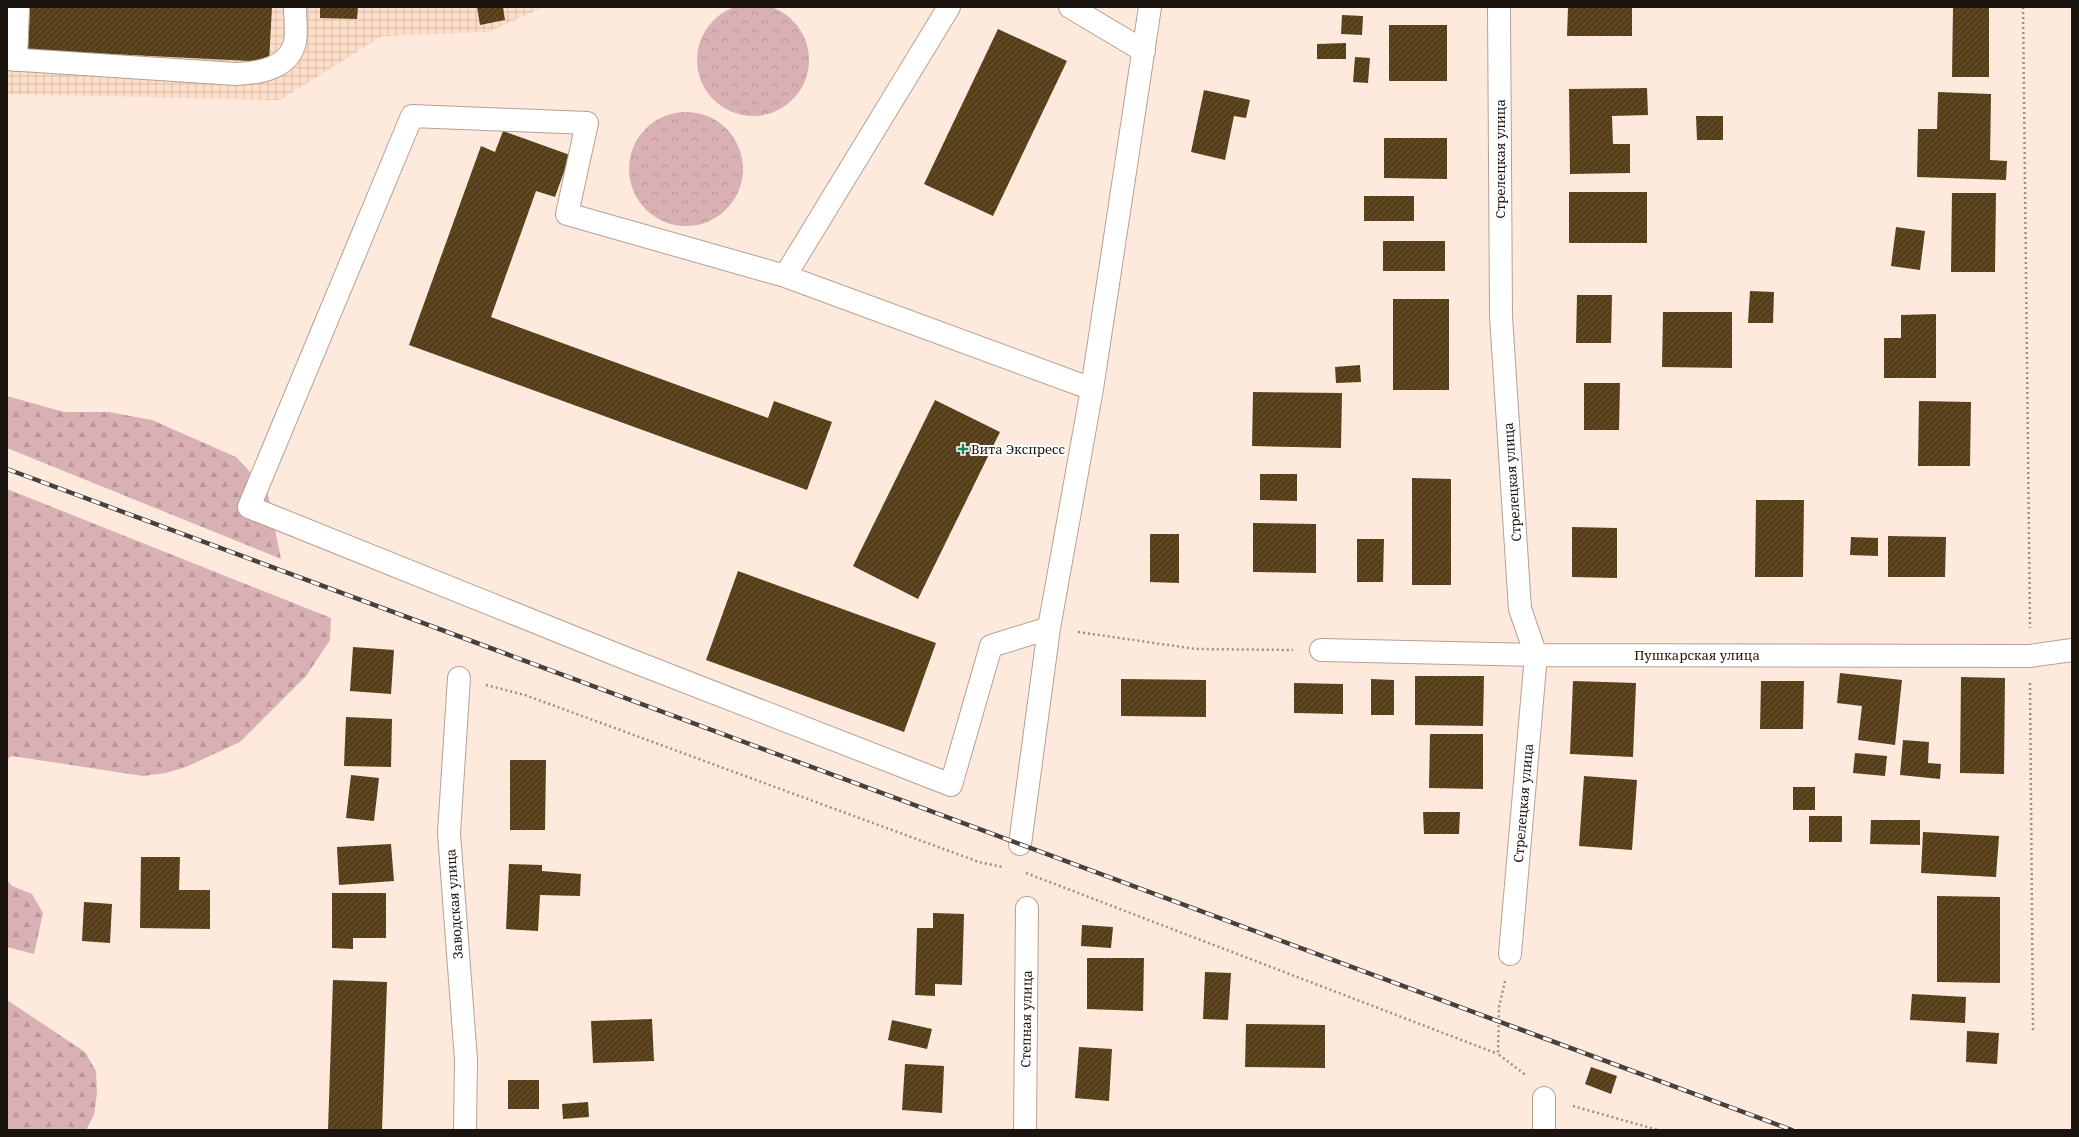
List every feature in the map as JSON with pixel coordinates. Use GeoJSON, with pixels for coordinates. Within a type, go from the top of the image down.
{"type":"FeatureCollection","features":[{"type":"Feature","properties":{"kind":"street"},"geometry":{"type":"LineString","coordinates":[[18,7],[12,60],[236,74],[255,73],[278,64],[290,53],[295,42],[295,7]]}},
{"type":"Feature","properties":{"kind":"street"},"geometry":{"type":"LineString","coordinates":[[785,276],[949,7]]}},
{"type":"Feature","properties":{"kind":"street"},"geometry":{"type":"LineString","coordinates":[[1070,7],[1144,51]]}},
{"type":"Feature","properties":{"kind":"street"},"geometry":{"type":"LineString","coordinates":[[1020,844],[1049,628],[1092,388],[1150,7]]}},
{"type":"Feature","properties":{"kind":"street","name":"Стрелецкая улица"},"geometry":{"type":"LineString","coordinates":[[1499,7],[1501,316],[1520,609],[1536,655],[1510,954]]}},
{"type":"Feature","properties":{"kind":"street"},"geometry":{"type":"LineString","coordinates":[[1049,628],[991,646],[951,785],[623,657],[249,507],[412,116],[587,123],[567,214],[785,276],[1092,388]]}},
{"type":"Feature","properties":{"kind":"street","name":"Пушкарская улица"},"geometry":{"type":"LineString","coordinates":[[1321,650],[1536,655],[2030,656],[2072,650]]}},
{"type":"Feature","properties":{"kind":"street","name":"Заводская улица"},"geometry":{"type":"LineString","coordinates":[[458,678],[449,833],[466,1060],[465,1130]]}},
{"type":"Feature","properties":{"kind":"street","name":"Степная улица"},"geometry":{"type":"LineString","coordinates":[[1024,1130],[1027,908]]}},
{"type":"Feature","properties":{"kind":"street"},"geometry":{"type":"LineString","coordinates":[[1544,1098],[1544,1130]]}},
{"type":"Feature","properties":{"kind":"path"},"geometry":{"type":"LineString","coordinates":[[2022,7],[2033,1030]]}},
{"type":"Feature","properties":{"kind":"path"},"geometry":{"type":"LineString","coordinates":[[1049,628],[1196,649],[1321,650]]}},
{"type":"Feature","properties":{"kind":"path"},"geometry":{"type":"LineString","coordinates":[[458,678],[525,695],[979,862],[1007,868]]}},
{"type":"Feature","properties":{"kind":"path"},"geometry":{"type":"LineString","coordinates":[[1021,871],[1498,1054],[1535,1082],[1544,1098],[1658,1130]]}},
{"type":"Feature","properties":{"kind":"path"},"geometry":{"type":"LineString","coordinates":[[1498,1054],[1499,1007],[1510,954]]}},
{"type":"Feature","properties":{"kind":"shaded area"},"geometry":{"type":"Polygon","coordinates":[[[7,7],[544,7],[488,32],[382,36],[280,100],[7,94],[7,7]]]}},
{"type":"Feature","properties":{"kind":"green space"},"geometry":{"type":"Polygon","coordinates":[[[753,4],[775,8],[793,20],[805,38],[809,60],[805,82],[793,100],[775,112],[753,116],[731,112],[713,100],[701,82],[697,60],[701,38],[713,20],[731,8],[753,4]]]}},
{"type":"Feature","properties":{"kind":"green space"},"geometry":{"type":"Polygon","coordinates":[[[686,112],[708,116],[726,129],[739,147],[743,169],[739,191],[726,209],[708,222],[686,226],[664,222],[646,209],[633,191],[629,169],[633,147],[646,129],[664,116],[686,112]]]}},
{"type":"Feature","properties":{"kind":"green space"},"geometry":{"type":"Polygon","coordinates":[[[7,396],[64,412],[109,412],[152,420],[236,457],[267,490],[281,559],[7,448],[7,396]]]}},
{"type":"Feature","properties":{"kind":"green space"},"geometry":{"type":"Polygon","coordinates":[[[7,489],[331,618],[330,640],[306,676],[240,742],[186,767],[166,773],[143,776],[12,756],[7,759],[7,489]]]}},
{"type":"Feature","properties":{"kind":"green space"},"geometry":{"type":"Polygon","coordinates":[[[7,880],[12,886],[32,894],[43,913],[34,954],[7,947],[7,880]]]}},
{"type":"Feature","properties":{"kind":"green space"},"geometry":{"type":"Polygon","coordinates":[[[7,1000],[85,1052],[96,1071],[97,1093],[94,1115],[86,1130],[7,1130],[7,1000]]]}},
{"type":"Feature","properties":{"kind":"building"},"geometry":{"type":"Polygon","coordinates":[[[30,7],[272,7],[269,62],[28,50],[30,7]]]}},
{"type":"Feature","properties":{"kind":"building"},"geometry":{"type":"Polygon","coordinates":[[[320,7],[358,7],[357,19],[320,18],[320,7]]]}},
{"type":"Feature","properties":{"kind":"building"},"geometry":{"type":"Polygon","coordinates":[[[477,7],[503,7],[505,20],[480,25],[477,7]]]}},
{"type":"Feature","properties":{"kind":"building"},"geometry":{"type":"Polygon","coordinates":[[[1568,7],[1632,7],[1632,36],[1567,36],[1568,7]]]}},
{"type":"Feature","properties":{"kind":"building"},"geometry":{"type":"Polygon","coordinates":[[[1953,7],[1989,7],[1989,77],[1952,77],[1953,7]]]}},
{"type":"Feature","properties":{"kind":"building"},"geometry":{"type":"Polygon","coordinates":[[[1342,15],[1363,16],[1362,35],[1341,34],[1342,15]]]}},
{"type":"Feature","properties":{"kind":"building"},"geometry":{"type":"Polygon","coordinates":[[[1389,25],[1447,25],[1447,81],[1389,81],[1389,25]]]}},
{"type":"Feature","properties":{"kind":"building"},"geometry":{"type":"Polygon","coordinates":[[[998,29],[1067,61],[993,216],[924,184],[998,29]]]}},
{"type":"Feature","properties":{"kind":"building"},"geometry":{"type":"Polygon","coordinates":[[[1346,43],[1346,59],[1317,59],[1317,44],[1346,43]]]}},
{"type":"Feature","properties":{"kind":"building"},"geometry":{"type":"Polygon","coordinates":[[[1355,57],[1370,58],[1368,83],[1353,82],[1355,57]]]}},
{"type":"Feature","properties":{"kind":"building"},"geometry":{"type":"Polygon","coordinates":[[[1647,88],[1648,115],[1612,116],[1613,144],[1630,144],[1630,173],[1570,174],[1569,89],[1647,88]]]}},
{"type":"Feature","properties":{"kind":"building"},"geometry":{"type":"Polygon","coordinates":[[[1204,90],[1250,100],[1246,118],[1234,116],[1225,160],[1191,152],[1204,90]]]}},
{"type":"Feature","properties":{"kind":"building"},"geometry":{"type":"Polygon","coordinates":[[[1938,92],[1991,94],[1990,160],[2007,161],[2006,180],[1917,177],[1918,129],[1937,129],[1938,92]]]}},
{"type":"Feature","properties":{"kind":"building"},"geometry":{"type":"Polygon","coordinates":[[[1696,116],[1723,116],[1723,140],[1697,140],[1696,116]]]}},
{"type":"Feature","properties":{"kind":"building"},"geometry":{"type":"Polygon","coordinates":[[[503,131],[570,155],[555,197],[536,191],[491,317],[768,418],[774,401],[832,422],[807,490],[409,345],[481,146],[495,152],[503,131]]]}},
{"type":"Feature","properties":{"kind":"building"},"geometry":{"type":"Polygon","coordinates":[[[1384,138],[1447,138],[1447,179],[1384,178],[1384,138]]]}},
{"type":"Feature","properties":{"kind":"building"},"geometry":{"type":"Polygon","coordinates":[[[1569,192],[1647,192],[1647,243],[1569,243],[1569,192]]]}},
{"type":"Feature","properties":{"kind":"building"},"geometry":{"type":"Polygon","coordinates":[[[1952,193],[1996,193],[1995,272],[1951,272],[1952,193]]]}},
{"type":"Feature","properties":{"kind":"building"},"geometry":{"type":"Polygon","coordinates":[[[1364,196],[1414,196],[1414,221],[1364,221],[1364,196]]]}},
{"type":"Feature","properties":{"kind":"building"},"geometry":{"type":"Polygon","coordinates":[[[1896,227],[1925,231],[1920,270],[1891,266],[1896,227]]]}},
{"type":"Feature","properties":{"kind":"building"},"geometry":{"type":"Polygon","coordinates":[[[1383,241],[1445,241],[1445,271],[1383,271],[1383,241]]]}},
{"type":"Feature","properties":{"kind":"building"},"geometry":{"type":"Polygon","coordinates":[[[1750,291],[1774,292],[1773,323],[1748,323],[1750,291]]]}},
{"type":"Feature","properties":{"kind":"building"},"geometry":{"type":"Polygon","coordinates":[[[1577,295],[1612,295],[1611,343],[1576,343],[1577,295]]]}},
{"type":"Feature","properties":{"kind":"building"},"geometry":{"type":"Polygon","coordinates":[[[1393,299],[1449,299],[1449,390],[1393,390],[1393,299]]]}},
{"type":"Feature","properties":{"kind":"building"},"geometry":{"type":"Polygon","coordinates":[[[1663,312],[1732,312],[1732,368],[1662,367],[1663,312]]]}},
{"type":"Feature","properties":{"kind":"building"},"geometry":{"type":"Polygon","coordinates":[[[1936,314],[1936,378],[1884,378],[1884,338],[1901,338],[1901,315],[1936,314]]]}},
{"type":"Feature","properties":{"kind":"building"},"geometry":{"type":"Polygon","coordinates":[[[1360,365],[1361,382],[1336,383],[1335,367],[1360,365]]]}},
{"type":"Feature","properties":{"kind":"building"},"geometry":{"type":"Polygon","coordinates":[[[1584,383],[1620,383],[1619,430],[1584,430],[1584,383]]]}},
{"type":"Feature","properties":{"kind":"building"},"geometry":{"type":"Polygon","coordinates":[[[1253,392],[1342,393],[1341,448],[1252,446],[1253,392]]]}},
{"type":"Feature","properties":{"kind":"building"},"geometry":{"type":"Polygon","coordinates":[[[935,400],[1000,432],[918,599],[853,566],[935,400]]]}},
{"type":"Feature","properties":{"kind":"building"},"geometry":{"type":"Polygon","coordinates":[[[1919,401],[1971,402],[1970,466],[1918,466],[1919,401]]]}},
{"type":"Feature","properties":{"kind":"building"},"geometry":{"type":"Polygon","coordinates":[[[1260,474],[1297,474],[1297,501],[1260,500],[1260,474]]]}},
{"type":"Feature","properties":{"kind":"building"},"geometry":{"type":"Polygon","coordinates":[[[1412,478],[1451,479],[1451,585],[1412,585],[1412,478]]]}},
{"type":"Feature","properties":{"kind":"building"},"geometry":{"type":"Polygon","coordinates":[[[1756,500],[1804,500],[1803,577],[1755,577],[1756,500]]]}},
{"type":"Feature","properties":{"kind":"building"},"geometry":{"type":"Polygon","coordinates":[[[1253,523],[1316,524],[1316,573],[1253,572],[1253,523]]]}},
{"type":"Feature","properties":{"kind":"building"},"geometry":{"type":"Polygon","coordinates":[[[1572,527],[1617,528],[1617,578],[1572,577],[1572,527]]]}},
{"type":"Feature","properties":{"kind":"building"},"geometry":{"type":"Polygon","coordinates":[[[1150,534],[1179,534],[1179,583],[1150,582],[1150,534]]]}},
{"type":"Feature","properties":{"kind":"building"},"geometry":{"type":"Polygon","coordinates":[[[1888,536],[1946,537],[1945,577],[1888,577],[1888,536]]]}},
{"type":"Feature","properties":{"kind":"building"},"geometry":{"type":"Polygon","coordinates":[[[1851,537],[1878,538],[1878,556],[1850,555],[1851,537]]]}},
{"type":"Feature","properties":{"kind":"building"},"geometry":{"type":"Polygon","coordinates":[[[1357,539],[1384,539],[1383,582],[1357,582],[1357,539]]]}},
{"type":"Feature","properties":{"kind":"building"},"geometry":{"type":"Polygon","coordinates":[[[738,571],[936,643],[904,732],[706,660],[738,571]]]}},
{"type":"Feature","properties":{"kind":"building"},"geometry":{"type":"Polygon","coordinates":[[[353,647],[394,650],[391,694],[350,691],[353,647]]]}},
{"type":"Feature","properties":{"kind":"building"},"geometry":{"type":"Polygon","coordinates":[[[1840,673],[1902,680],[1895,745],[1858,740],[1862,706],[1837,703],[1840,673]]]}},
{"type":"Feature","properties":{"kind":"building"},"geometry":{"type":"Polygon","coordinates":[[[1415,676],[1484,676],[1483,726],[1415,725],[1415,676]]]}},
{"type":"Feature","properties":{"kind":"building"},"geometry":{"type":"Polygon","coordinates":[[[1961,677],[2005,678],[2004,774],[1960,773],[1961,677]]]}},
{"type":"Feature","properties":{"kind":"building"},"geometry":{"type":"Polygon","coordinates":[[[1121,679],[1206,680],[1206,717],[1121,716],[1121,679]]]}},
{"type":"Feature","properties":{"kind":"building"},"geometry":{"type":"Polygon","coordinates":[[[1371,679],[1394,680],[1394,715],[1371,715],[1371,679]]]}},
{"type":"Feature","properties":{"kind":"building"},"geometry":{"type":"Polygon","coordinates":[[[1573,681],[1636,683],[1633,757],[1570,754],[1573,681]]]}},
{"type":"Feature","properties":{"kind":"building"},"geometry":{"type":"Polygon","coordinates":[[[1761,681],[1804,681],[1803,729],[1760,729],[1761,681]]]}},
{"type":"Feature","properties":{"kind":"building"},"geometry":{"type":"Polygon","coordinates":[[[1294,683],[1343,684],[1343,714],[1294,713],[1294,683]]]}},
{"type":"Feature","properties":{"kind":"building"},"geometry":{"type":"Polygon","coordinates":[[[346,717],[392,719],[391,767],[344,766],[346,717]]]}},
{"type":"Feature","properties":{"kind":"building"},"geometry":{"type":"Polygon","coordinates":[[[1430,734],[1483,734],[1483,789],[1429,788],[1430,734]]]}},
{"type":"Feature","properties":{"kind":"building"},"geometry":{"type":"Polygon","coordinates":[[[1903,740],[1929,742],[1928,763],[1941,764],[1940,779],[1900,775],[1903,740]]]}},
{"type":"Feature","properties":{"kind":"building"},"geometry":{"type":"Polygon","coordinates":[[[1855,753],[1887,756],[1885,776],[1853,773],[1855,753]]]}},
{"type":"Feature","properties":{"kind":"building"},"geometry":{"type":"Polygon","coordinates":[[[510,760],[546,760],[545,830],[510,830],[510,760]]]}},
{"type":"Feature","properties":{"kind":"building"},"geometry":{"type":"Polygon","coordinates":[[[351,775],[379,778],[374,821],[346,818],[351,775]]]}},
{"type":"Feature","properties":{"kind":"building"},"geometry":{"type":"Polygon","coordinates":[[[1584,776],[1637,780],[1632,850],[1579,846],[1584,776]]]}},
{"type":"Feature","properties":{"kind":"building"},"geometry":{"type":"Polygon","coordinates":[[[1793,787],[1815,787],[1815,810],[1793,810],[1793,787]]]}},
{"type":"Feature","properties":{"kind":"building"},"geometry":{"type":"Polygon","coordinates":[[[1423,812],[1460,812],[1459,834],[1424,834],[1423,812]]]}},
{"type":"Feature","properties":{"kind":"building"},"geometry":{"type":"Polygon","coordinates":[[[1809,816],[1842,816],[1842,842],[1809,842],[1809,816]]]}},
{"type":"Feature","properties":{"kind":"building"},"geometry":{"type":"Polygon","coordinates":[[[1871,820],[1920,820],[1920,845],[1870,844],[1871,820]]]}},
{"type":"Feature","properties":{"kind":"building"},"geometry":{"type":"Polygon","coordinates":[[[1923,832],[1999,836],[1996,877],[1921,873],[1923,832]]]}},
{"type":"Feature","properties":{"kind":"building"},"geometry":{"type":"Polygon","coordinates":[[[391,844],[394,881],[339,885],[337,847],[391,844]]]}},
{"type":"Feature","properties":{"kind":"building"},"geometry":{"type":"Polygon","coordinates":[[[141,857],[180,857],[179,890],[210,890],[210,929],[140,928],[141,857]]]}},
{"type":"Feature","properties":{"kind":"building"},"geometry":{"type":"Polygon","coordinates":[[[509,864],[542,865],[542,871],[581,874],[580,896],[540,895],[538,931],[506,929],[509,864]]]}},
{"type":"Feature","properties":{"kind":"building"},"geometry":{"type":"Polygon","coordinates":[[[332,893],[386,893],[386,938],[353,938],[353,949],[332,948],[332,893]]]}},
{"type":"Feature","properties":{"kind":"building"},"geometry":{"type":"Polygon","coordinates":[[[1937,896],[2000,897],[2000,983],[1937,982],[1937,896]]]}},
{"type":"Feature","properties":{"kind":"building"},"geometry":{"type":"Polygon","coordinates":[[[84,902],[112,904],[110,943],[82,941],[84,902]]]}},
{"type":"Feature","properties":{"kind":"building"},"geometry":{"type":"Polygon","coordinates":[[[933,913],[964,914],[962,985],[935,984],[935,996],[915,995],[917,928],[933,928],[933,913]]]}},
{"type":"Feature","properties":{"kind":"building"},"geometry":{"type":"Polygon","coordinates":[[[1082,925],[1113,927],[1111,948],[1081,946],[1082,925]]]}},
{"type":"Feature","properties":{"kind":"building"},"geometry":{"type":"Polygon","coordinates":[[[1087,958],[1144,958],[1143,1011],[1087,1009],[1087,958]]]}},
{"type":"Feature","properties":{"kind":"building"},"geometry":{"type":"Polygon","coordinates":[[[1205,972],[1231,973],[1228,1020],[1203,1019],[1205,972]]]}},
{"type":"Feature","properties":{"kind":"building"},"geometry":{"type":"Polygon","coordinates":[[[333,980],[387,982],[382,1130],[328,1130],[333,980]]]}},
{"type":"Feature","properties":{"kind":"building"},"geometry":{"type":"Polygon","coordinates":[[[1912,994],[1966,997],[1965,1023],[1910,1020],[1912,994]]]}},
{"type":"Feature","properties":{"kind":"building"},"geometry":{"type":"Polygon","coordinates":[[[652,1019],[654,1061],[593,1063],[591,1021],[652,1019]]]}},
{"type":"Feature","properties":{"kind":"building"},"geometry":{"type":"Polygon","coordinates":[[[892,1020],[932,1029],[927,1049],[888,1040],[892,1020]]]}},
{"type":"Feature","properties":{"kind":"building"},"geometry":{"type":"Polygon","coordinates":[[[1246,1024],[1325,1025],[1325,1068],[1245,1067],[1246,1024]]]}},
{"type":"Feature","properties":{"kind":"building"},"geometry":{"type":"Polygon","coordinates":[[[1967,1031],[1999,1033],[1997,1064],[1966,1062],[1967,1031]]]}},
{"type":"Feature","properties":{"kind":"building"},"geometry":{"type":"Polygon","coordinates":[[[1079,1047],[1112,1049],[1109,1101],[1075,1098],[1079,1047]]]}},
{"type":"Feature","properties":{"kind":"building"},"geometry":{"type":"Polygon","coordinates":[[[905,1064],[944,1066],[942,1113],[902,1110],[905,1064]]]}},
{"type":"Feature","properties":{"kind":"building"},"geometry":{"type":"Polygon","coordinates":[[[1591,1067],[1617,1076],[1611,1094],[1585,1084],[1591,1067]]]}},
{"type":"Feature","properties":{"kind":"building"},"geometry":{"type":"Polygon","coordinates":[[[508,1080],[539,1080],[539,1109],[508,1109],[508,1080]]]}},
{"type":"Feature","properties":{"kind":"building"},"geometry":{"type":"Polygon","coordinates":[[[588,1102],[589,1117],[563,1119],[562,1104],[588,1102]]]}},
{"type":"Feature","properties":{"kind":"railway"},"geometry":{"type":"LineString","coordinates":[[7,469],[1792,1130]]}},
{"type":"Feature","properties":{"kind":"place","name":"Вита Экспресс"},"geometry":{"type":"Point","coordinates":[963,449]}}]}
